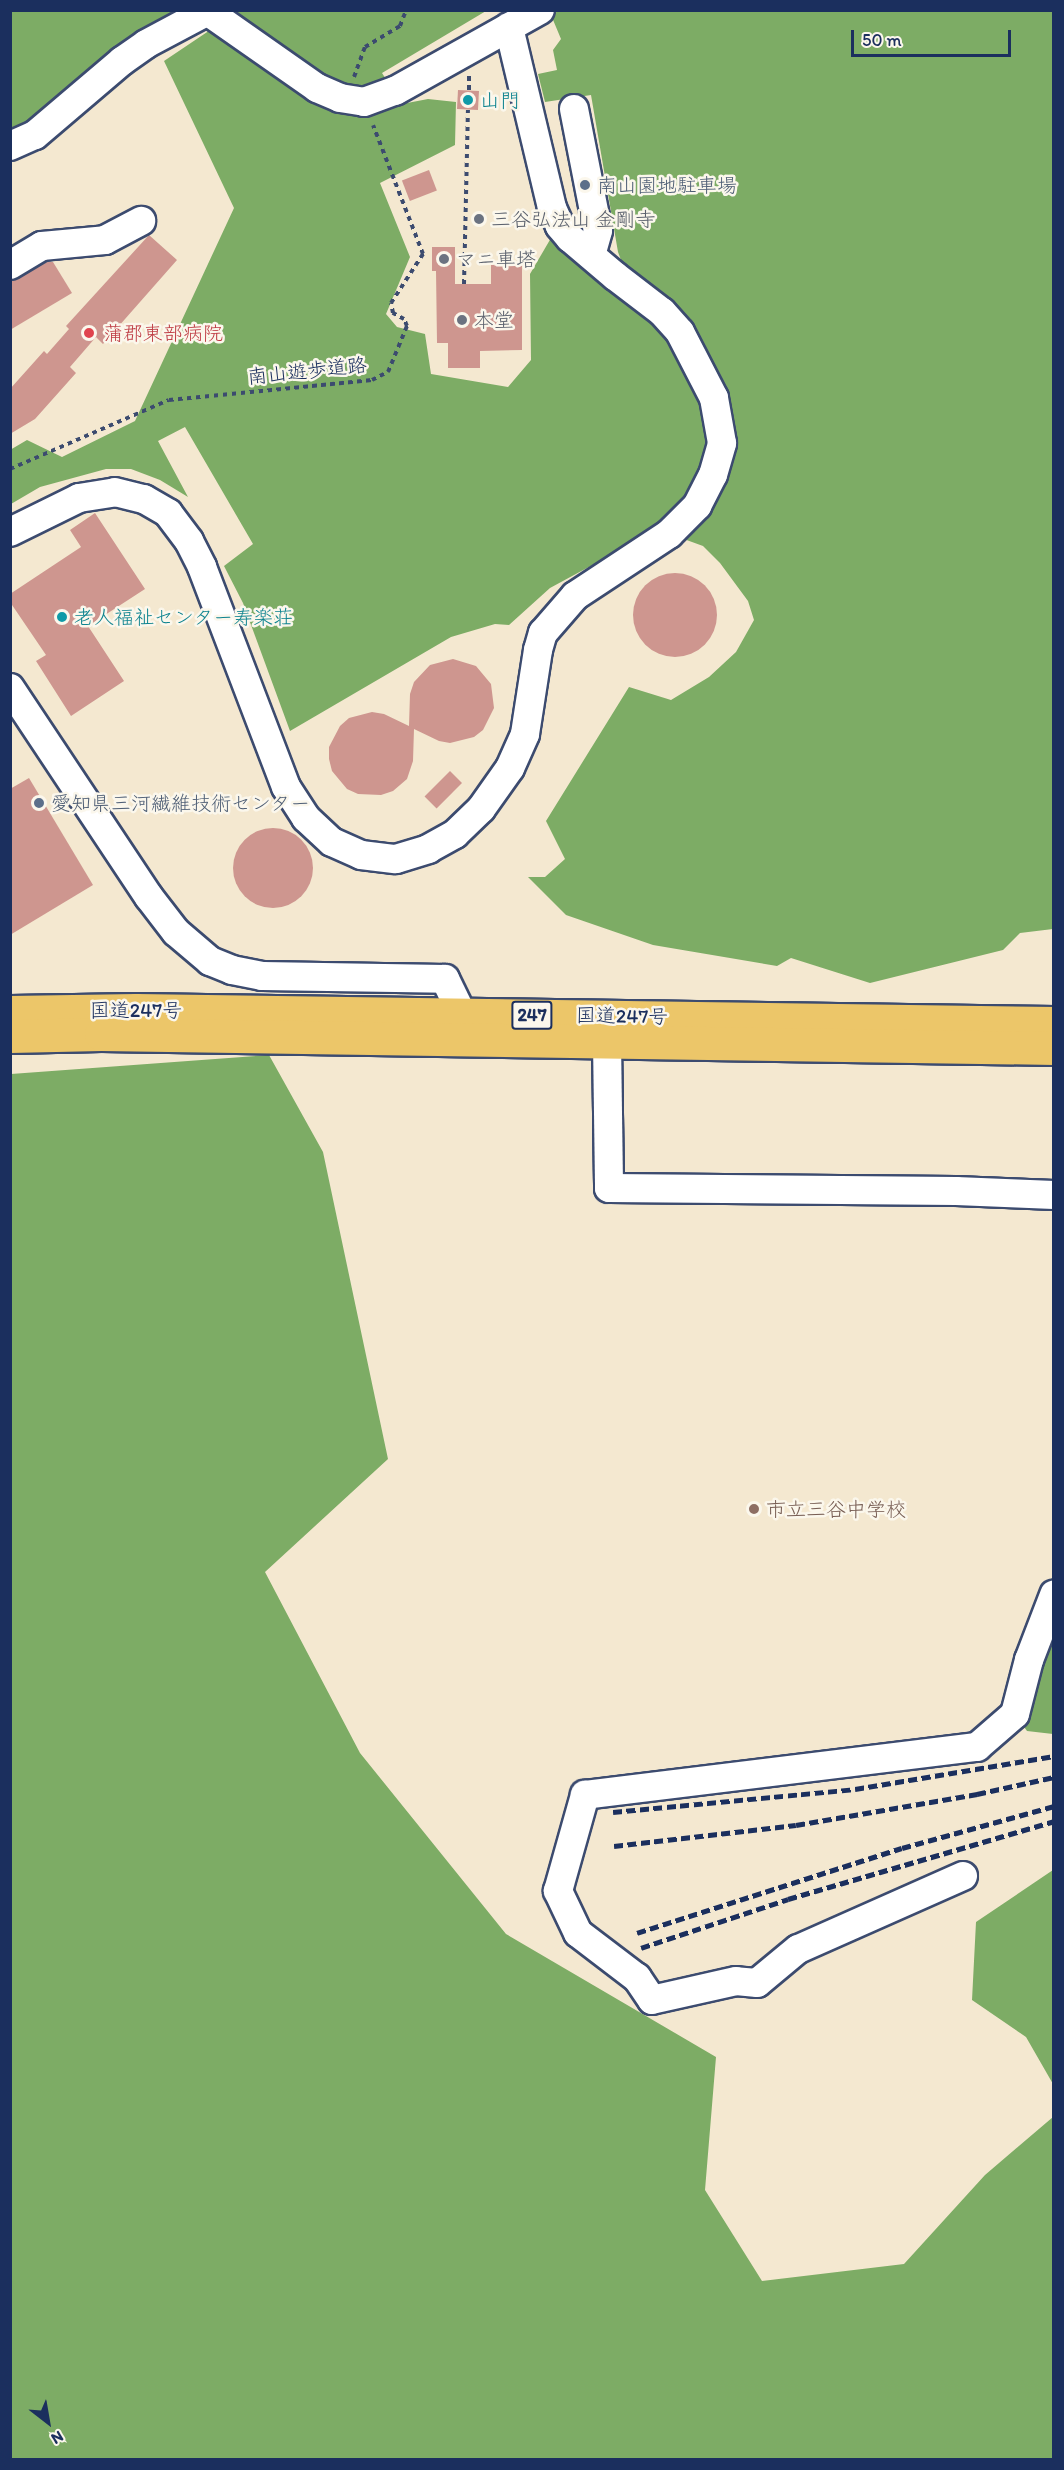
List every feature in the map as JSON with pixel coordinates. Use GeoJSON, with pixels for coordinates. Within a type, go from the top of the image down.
{"type":"FeatureCollection","features":[{"type":"Feature","properties":{"kind":"highway","name":"国道247号"},"geometry":{"type":"LineString","coordinates":[[10,1012],[136,1010],[1053,1023]]}},
{"type":"Feature","properties":{"kind":"highway","name":"国道247号"},"geometry":{"type":"LineString","coordinates":[[10,1036],[101,1034],[1053,1048]]}},
{"type":"Feature","properties":{"kind":"street"},"geometry":{"type":"LineString","coordinates":[[10,146],[35,135],[122,61],[146,44],[210,12],[317,88],[340,98],[359,91],[395,91],[540,10]]}},
{"type":"Feature","properties":{"kind":"street"},"geometry":{"type":"LineString","coordinates":[[10,532],[79,498],[115,492],[144,499],[168,513],[189,541],[202,567],[286,787],[306,818],[332,842],[361,855],[396,859],[428,849],[455,834],[474,815],[510,768],[525,734],[538,650],[550,625],[575,596],[669,534],[698,506],[713,475],[722,443],[714,398],[680,332],[662,312],[591,255],[560,226],[552,208],[509,27]]}},
{"type":"Feature","properties":{"kind":"street"},"geometry":{"type":"LineString","coordinates":[[574,109],[598,231],[591,255]]}},
{"type":"Feature","properties":{"kind":"street"},"geometry":{"type":"LineString","coordinates":[[10,265],[42,246],[105,240],[141,221]]}},
{"type":"Feature","properties":{"kind":"street"},"geometry":{"type":"LineString","coordinates":[[15,705],[149,897],[176,932],[210,961],[232,970],[262,976],[445,979],[462,1014]]}},
{"type":"Feature","properties":{"kind":"street"},"geometry":{"type":"LineString","coordinates":[[607,1041],[609,1188],[956,1191],[1053,1195]]}},
{"type":"Feature","properties":{"kind":"street"},"geometry":{"type":"LineString","coordinates":[[963,1876],[798,1949],[757,1983],[736,1981],[652,2000],[637,1978],[578,1933],[558,1891],[585,1795],[977,1747],[1015,1713],[1029,1660],[1053,1595]]}},
{"type":"Feature","properties":{"kind":"path"},"geometry":{"type":"LineString","coordinates":[[359,91],[365,47],[400,26],[406,10]]}},
{"type":"Feature","properties":{"kind":"path","name":"南山遊歩道路"},"geometry":{"type":"LineString","coordinates":[[10,468],[169,400],[372,380],[388,372],[407,326],[404,319],[393,313],[391,303],[423,254],[359,91]]}},
{"type":"Feature","properties":{"kind":"path"},"geometry":{"type":"LineString","coordinates":[[464,284],[468,110]]}},
{"type":"Feature","properties":{"kind":"green space"},"geometry":{"type":"Polygon","coordinates":[[[235,10],[486,11],[382,73],[402,104],[428,99],[456,102],[455,145],[380,183],[410,257],[386,314],[397,327],[425,334],[431,374],[508,387],[531,360],[530,274],[551,238],[564,253],[603,286],[647,313],[665,333],[695,392],[709,434],[691,496],[669,516],[622,549],[550,588],[509,625],[495,624],[451,637],[290,731],[243,603],[224,566],[253,544],[185,427],[158,441],[188,497],[160,480],[131,469],[106,469],[40,487],[11,504],[10,450],[27,440],[62,457],[135,421],[234,208],[164,61],[237,12],[235,10]]]}},
{"type":"Feature","properties":{"kind":"green space"},"geometry":{"type":"Polygon","coordinates":[[[560,10],[1053,11],[1053,929],[1020,933],[1003,950],[870,983],[791,958],[777,966],[653,945],[566,915],[528,877],[545,877],[565,859],[546,821],[629,687],[671,700],[709,677],[736,652],[754,620],[748,601],[720,563],[703,546],[681,538],[708,516],[725,481],[734,434],[624,268],[618,252],[591,95],[545,102],[538,74],[557,70],[553,50],[561,39],[551,15],[560,10]]]}},
{"type":"Feature","properties":{"kind":"green space"},"geometry":{"type":"Polygon","coordinates":[[[11,11],[186,11],[136,33],[11,134],[11,11]]]}},
{"type":"Feature","properties":{"kind":"green space"},"geometry":{"type":"Polygon","coordinates":[[[269,1055],[323,1152],[388,1459],[265,1572],[360,1753],[506,1934],[716,2057],[705,2190],[762,2281],[904,2264],[985,2175],[1053,2117],[1053,2459],[11,2459],[11,1074],[269,1055]]]}},
{"type":"Feature","properties":{"kind":"green space"},"geometry":{"type":"Polygon","coordinates":[[[1053,1595],[1053,1734],[1027,1731],[1015,1714],[1053,1595]]]}},
{"type":"Feature","properties":{"kind":"green space"},"geometry":{"type":"Polygon","coordinates":[[[1053,1870],[1053,2084],[1026,2037],[972,2000],[976,1922],[1053,1870]]]}},
{"type":"Feature","properties":{"kind":"building","name":"山門"},"geometry":{"type":"Polygon","coordinates":[[[458,90],[479,91],[478,110],[457,109],[458,90]]]}},
{"type":"Feature","properties":{"kind":"building"},"geometry":{"type":"Polygon","coordinates":[[[429,170],[437,191],[410,201],[402,180],[429,170]]]}},
{"type":"Feature","properties":{"kind":"building","name":"蒲郡東部病院"},"geometry":{"type":"Polygon","coordinates":[[[149,235],[177,260],[103,344],[96,337],[70,367],[76,373],[35,419],[10,434],[10,389],[44,351],[47,354],[69,329],[66,326],[149,235]]]}},
{"type":"Feature","properties":{"kind":"building"},"geometry":{"type":"Polygon","coordinates":[[[432,247],[455,247],[455,284],[491,284],[491,265],[522,264],[522,350],[480,351],[480,368],[448,368],[448,343],[437,343],[436,271],[432,271],[432,247]]]}},
{"type":"Feature","properties":{"kind":"building","name":"蒲郡東部病院"},"geometry":{"type":"Polygon","coordinates":[[[47,262],[53,262],[72,293],[10,330],[10,281],[47,262]]]}},
{"type":"Feature","properties":{"kind":"building","name":"老人福祉センター寿楽荘"},"geometry":{"type":"Polygon","coordinates":[[[95,513],[145,589],[88,626],[124,681],[71,716],[36,661],[46,655],[10,602],[10,594],[81,547],[70,530],[95,513]]]}},
{"type":"Feature","properties":{"kind":"building"},"geometry":{"type":"Polygon","coordinates":[[[675,573],[691,576],[705,585],[714,599],[717,615],[714,631],[705,645],[691,654],[675,657],[659,654],[645,645],[636,631],[633,615],[636,599],[645,585],[659,576],[675,573]]]}},
{"type":"Feature","properties":{"kind":"building"},"geometry":{"type":"Polygon","coordinates":[[[453,659],[476,666],[491,684],[494,708],[483,730],[474,737],[450,743],[439,741],[414,729],[413,761],[407,779],[393,791],[381,795],[358,794],[347,789],[332,771],[329,759],[329,747],[340,726],[349,718],[372,712],[384,714],[409,726],[410,694],[414,682],[430,665],[453,659]]]}},
{"type":"Feature","properties":{"kind":"building"},"geometry":{"type":"Polygon","coordinates":[[[450,771],[462,783],[437,808],[425,796],[450,771]]]}},
{"type":"Feature","properties":{"kind":"building"},"geometry":{"type":"Polygon","coordinates":[[[29,778],[93,885],[10,935],[10,789],[29,778]]]}},
{"type":"Feature","properties":{"kind":"building"},"geometry":{"type":"Polygon","coordinates":[[[273,828],[288,831],[301,840],[310,853],[313,868],[310,883],[301,896],[288,905],[273,908],[258,905],[245,896],[236,883],[233,868],[236,853],[245,840],[258,831],[273,828]]]}},
{"type":"Feature","properties":{"kind":"railway"},"geometry":{"type":"LineString","coordinates":[[613,1812],[855,1789],[1054,1756]]}},
{"type":"Feature","properties":{"kind":"railway"},"geometry":{"type":"LineString","coordinates":[[614,1846],[796,1825],[977,1794],[1054,1777]]}},
{"type":"Feature","properties":{"kind":"railway"},"geometry":{"type":"LineString","coordinates":[[637,1933],[902,1848],[1054,1806]]}},
{"type":"Feature","properties":{"kind":"railway"},"geometry":{"type":"LineString","coordinates":[[641,1948],[788,1899],[1054,1821]]}},
{"type":"Feature","properties":{"kind":"place","name":"山門"},"geometry":{"type":"Point","coordinates":[468,100]}},
{"type":"Feature","properties":{"kind":"place","name":"南山園地駐車場"},"geometry":{"type":"Point","coordinates":[585,185]}},
{"type":"Feature","properties":{"kind":"place","name":"三谷弘法山 金剛寺"},"geometry":{"type":"Point","coordinates":[479,219]}},
{"type":"Feature","properties":{"kind":"place","name":"マニ車塔"},"geometry":{"type":"Point","coordinates":[444,259]}},
{"type":"Feature","properties":{"kind":"place","name":"本堂"},"geometry":{"type":"Point","coordinates":[462,320]}},
{"type":"Feature","properties":{"kind":"place","name":"蒲郡東部病院"},"geometry":{"type":"Point","coordinates":[89,333]}},
{"type":"Feature","properties":{"kind":"place","name":"老人福祉センター寿楽荘"},"geometry":{"type":"Point","coordinates":[62,617]}},
{"type":"Feature","properties":{"kind":"place","name":"愛知県三河繊維技術センター"},"geometry":{"type":"Point","coordinates":[39,803]}},
{"type":"Feature","properties":{"kind":"place","name":"市立三谷中学校"},"geometry":{"type":"Point","coordinates":[754,1509]}}]}
